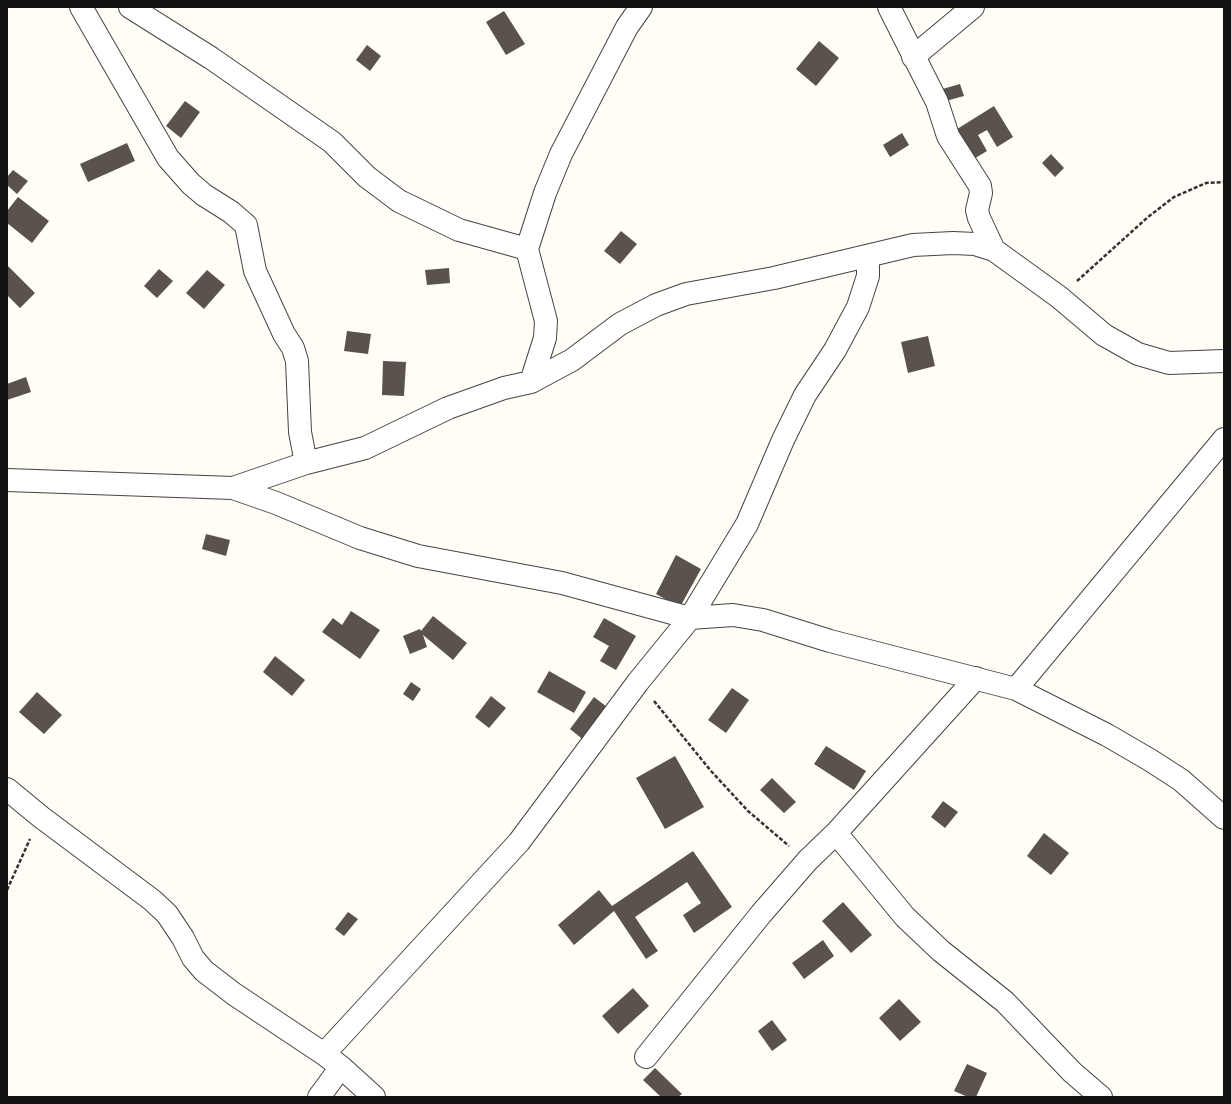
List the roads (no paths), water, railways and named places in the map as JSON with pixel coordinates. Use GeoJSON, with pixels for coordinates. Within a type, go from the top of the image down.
{"type":"FeatureCollection","features":[{"type":"Feature","properties":{"kind":"street"},"geometry":{"type":"LineString","coordinates":[[81,7],[168,158],[191,184],[204,195],[231,212],[246,225],[256,271],[284,334],[294,348],[297,362],[300,432],[306,464]]}},
{"type":"Feature","properties":{"kind":"street"},"geometry":{"type":"LineString","coordinates":[[531,382],[545,338],[546,321],[527,249],[544,193],[560,154],[627,27],[641,7]]}},
{"type":"Feature","properties":{"kind":"street"},"geometry":{"type":"LineString","coordinates":[[889,7],[936,102],[948,136],[980,186],[982,193],[977,210],[979,218],[994,250]]}},
{"type":"Feature","properties":{"kind":"street"},"geometry":{"type":"LineString","coordinates":[[913,57],[973,7]]}},
{"type":"Feature","properties":{"kind":"street"},"geometry":{"type":"LineString","coordinates":[[140,9],[332,142],[367,177],[399,201],[459,230],[527,249]]}},
{"type":"Feature","properties":{"kind":"street"},"geometry":{"type":"LineString","coordinates":[[233,488],[306,464],[365,448],[448,408],[504,388],[531,382],[572,360],[620,324],[662,303],[686,294],[774,278],[913,245],[953,243],[975,244],[994,250],[1058,297],[1104,335],[1138,354],[1169,363],[1224,361]]}},
{"type":"Feature","properties":{"kind":"street"},"geometry":{"type":"LineString","coordinates":[[324,1054],[519,842],[638,682],[690,618],[747,524],[783,440],[805,396],[834,350],[858,307],[868,276],[868,256]]}},
{"type":"Feature","properties":{"kind":"street"},"geometry":{"type":"LineString","coordinates":[[1016,689],[1224,439]]}},
{"type":"Feature","properties":{"kind":"street"},"geometry":{"type":"LineString","coordinates":[[7,480],[233,488],[276,503],[360,538],[418,556],[562,583],[690,618],[733,615],[763,620],[830,641],[1016,689],[1150,760],[1181,780],[1224,818]]}},
{"type":"Feature","properties":{"kind":"street"},"geometry":{"type":"LineString","coordinates":[[646,1057],[761,914],[808,860],[836,833],[976,678]]}},
{"type":"Feature","properties":{"kind":"street"},"geometry":{"type":"LineString","coordinates":[[7,789],[41,817],[152,900],[167,914],[183,938],[193,958],[204,971],[234,994],[342,1067],[374,1097]]}},
{"type":"Feature","properties":{"kind":"street"},"geometry":{"type":"LineString","coordinates":[[836,833],[905,917],[941,951],[1005,1002],[1072,1072],[1101,1097]]}},
{"type":"Feature","properties":{"kind":"street"},"geometry":{"type":"LineString","coordinates":[[319,1097],[342,1067]]}}]}
